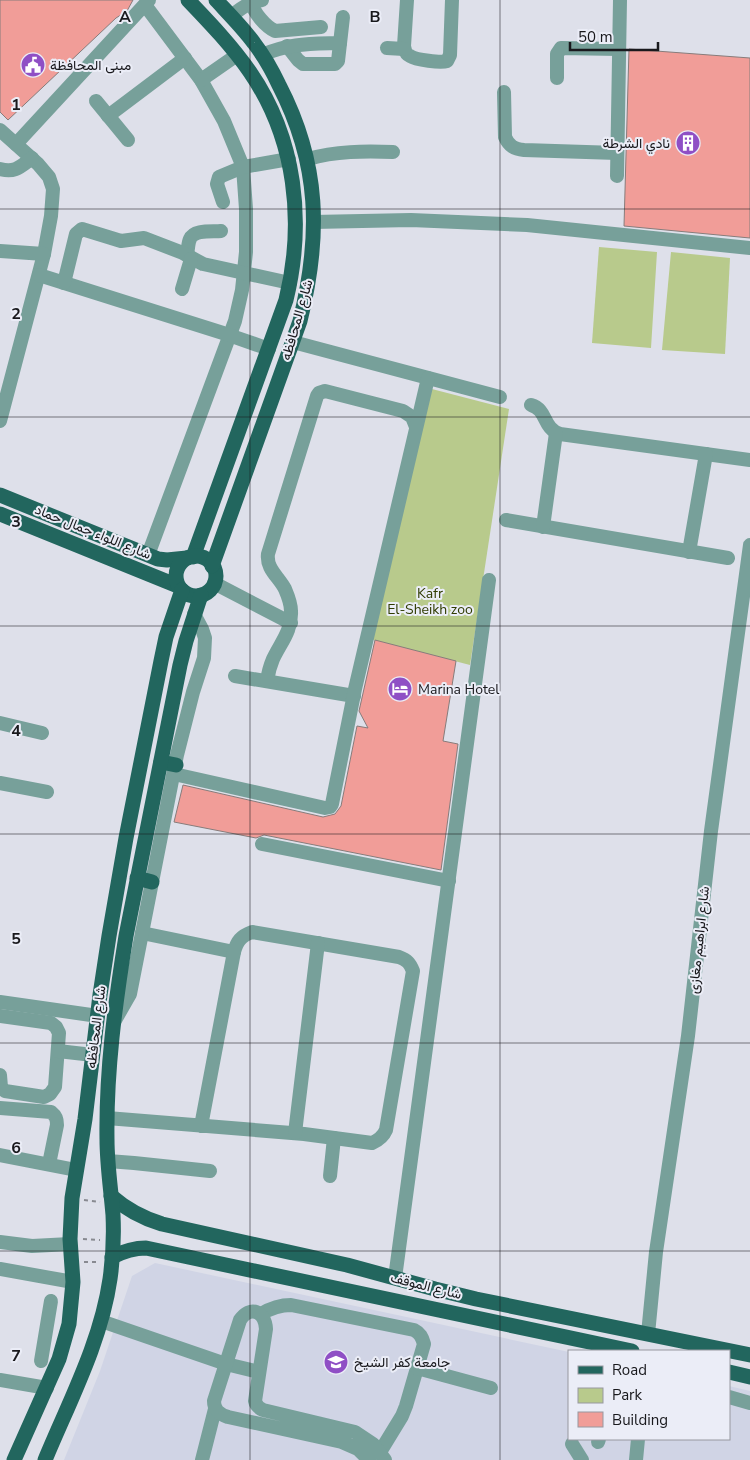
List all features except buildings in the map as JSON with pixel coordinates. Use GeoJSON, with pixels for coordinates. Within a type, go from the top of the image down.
{"type":"FeatureCollection","features":[{"type":"Feature","properties":{"kind":"main road","name":"شارع المحافظه"},"geometry":{"type":"LineString","coordinates":[[188,0],[238,55],[272,110],[289,159],[296,218],[290,283],[281,316],[190,557]]}},
{"type":"Feature","properties":{"kind":"main road","name":"شارع المحافظه"},"geometry":{"type":"LineString","coordinates":[[212,566],[293,342],[307,293],[312,264],[313,222],[312,182],[308,159],[294,114],[270,67],[254,43],[216,0]]}},
{"type":"Feature","properties":{"kind":"main road","name":"شارع اللواء جمال حماد"},"geometry":{"type":"LineString","coordinates":[[0,495],[148,555],[167,560],[190,557]]}},
{"type":"Feature","properties":{"kind":"main road","name":"شارع اللواء جمال حماد"},"geometry":{"type":"LineString","coordinates":[[0,514],[180,588]]}},
{"type":"Feature","properties":{"kind":"main road"},"geometry":{"type":"LineString","coordinates":[[96,553],[102,536]]}},
{"type":"Feature","properties":{"kind":"main road"},"geometry":{"type":"LineString","coordinates":[[190,557],[204,558],[212,566],[215,577],[214,583],[207,593],[194,596],[187,594],[180,588],[176,580],[176,573],[178,567],[190,557]]}},
{"type":"Feature","properties":{"kind":"main road","name":"شارع المحافظه"},"geometry":{"type":"LineString","coordinates":[[14,1460],[47,1388],[59,1358],[69,1324],[73,1282],[70,1241],[72,1198],[87,1106],[109,936],[161,661],[180,588]]}},
{"type":"Feature","properties":{"kind":"main road","name":"شارع المحافظه"},"geometry":{"type":"LineString","coordinates":[[45,1460],[95,1340],[106,1300],[113,1240],[107,1112],[113,1025],[126,936],[137,878],[170,767],[182,657],[201,595]]}},
{"type":"Feature","properties":{"kind":"main road"},"geometry":{"type":"LineString","coordinates":[[137,878],[152,882]]}},
{"type":"Feature","properties":{"kind":"main road"},"geometry":{"type":"LineString","coordinates":[[87,1106],[107,1112]]}},
{"type":"Feature","properties":{"kind":"main road","name":"شارع الموقف"},"geometry":{"type":"LineString","coordinates":[[111,1200],[148,1220],[347,1265],[476,1299],[726,1350]]}},
{"type":"Feature","properties":{"kind":"main road","name":"شارع الموقف"},"geometry":{"type":"LineString","coordinates":[[112,1259],[123,1251],[134,1248],[146,1248],[627,1350]]}},
{"type":"Feature","properties":{"kind":"main road"},"geometry":{"type":"LineString","coordinates":[[473,1317],[476,1299]]}},
{"type":"Feature","properties":{"kind":"main road","name":"شارع الموقف"},"geometry":{"type":"LineString","coordinates":[[730,1351],[750,1355]]}},
{"type":"Feature","properties":{"kind":"main road"},"geometry":{"type":"LineString","coordinates":[[730,1372],[750,1377]]}},
{"type":"Feature","properties":{"kind":"street"},"geometry":{"type":"LineString","coordinates":[[407,0],[404,50],[408,56],[441,62],[447,61],[450,55],[452,0]]}},
{"type":"Feature","properties":{"kind":"street"},"geometry":{"type":"LineString","coordinates":[[617,176],[620,0]]}},
{"type":"Feature","properties":{"kind":"street"},"geometry":{"type":"LineString","coordinates":[[232,16],[256,1]]}},
{"type":"Feature","properties":{"kind":"street"},"geometry":{"type":"LineString","coordinates":[[256,1],[256,13],[269,28],[275,31],[322,27]]}},
{"type":"Feature","properties":{"kind":"street"},"geometry":{"type":"LineString","coordinates":[[16,144],[147,2],[201,80],[224,121],[243,167],[246,209],[244,274],[239,305],[148,555]]}},
{"type":"Feature","properties":{"kind":"street"},"geometry":{"type":"LineString","coordinates":[[287,46],[303,64],[334,64],[338,61],[343,17]]}},
{"type":"Feature","properties":{"kind":"street"},"geometry":{"type":"LineString","coordinates":[[262,55],[287,46],[340,43]]}},
{"type":"Feature","properties":{"kind":"street"},"geometry":{"type":"LineString","coordinates":[[387,48],[404,50]]}},
{"type":"Feature","properties":{"kind":"street"},"geometry":{"type":"LineString","coordinates":[[557,78],[557,54],[561,48],[619,48]]}},
{"type":"Feature","properties":{"kind":"street"},"geometry":{"type":"LineString","coordinates":[[201,80],[238,55]]}},
{"type":"Feature","properties":{"kind":"street"},"geometry":{"type":"LineString","coordinates":[[108,116],[185,58]]}},
{"type":"Feature","properties":{"kind":"street"},"geometry":{"type":"LineString","coordinates":[[504,92],[505,137],[512,147],[518,150],[617,153]]}},
{"type":"Feature","properties":{"kind":"street"},"geometry":{"type":"LineString","coordinates":[[96,100],[128,140]]}},
{"type":"Feature","properties":{"kind":"street"},"geometry":{"type":"LineString","coordinates":[[0,130],[49,176],[53,189],[50,225],[44,254],[0,421]]}},
{"type":"Feature","properties":{"kind":"street"},"geometry":{"type":"LineString","coordinates":[[308,159],[325,154],[393,152]]}},
{"type":"Feature","properties":{"kind":"street"},"geometry":{"type":"LineString","coordinates":[[0,169],[17,169],[32,158]]}},
{"type":"Feature","properties":{"kind":"street"},"geometry":{"type":"LineString","coordinates":[[223,202],[218,184],[219,177],[243,167],[289,159]]}},
{"type":"Feature","properties":{"kind":"street"},"geometry":{"type":"LineString","coordinates":[[313,222],[411,220],[527,226],[750,248]]}},
{"type":"Feature","properties":{"kind":"street"},"geometry":{"type":"LineString","coordinates":[[64,283],[76,234],[82,229],[121,241],[144,238],[203,264],[290,283]]}},
{"type":"Feature","properties":{"kind":"street"},"geometry":{"type":"LineString","coordinates":[[182,289],[189,257],[190,239],[198,233],[221,232]]}},
{"type":"Feature","properties":{"kind":"street"},"geometry":{"type":"LineString","coordinates":[[0,251],[44,254]]}},
{"type":"Feature","properties":{"kind":"street"},"geometry":{"type":"LineString","coordinates":[[39,275],[268,349]]}},
{"type":"Feature","properties":{"kind":"street"},"geometry":{"type":"LineString","coordinates":[[293,342],[500,397]]}},
{"type":"Feature","properties":{"kind":"street"},"geometry":{"type":"LineString","coordinates":[[170,767],[325,808],[333,802],[354,696],[428,378]]}},
{"type":"Feature","properties":{"kind":"street"},"geometry":{"type":"LineString","coordinates":[[267,681],[271,662],[287,634],[291,611],[289,599],[284,588],[270,568],[268,554],[317,396],[322,392],[329,391],[403,411],[412,417],[416,427]]}},
{"type":"Feature","properties":{"kind":"street"},"geometry":{"type":"LineString","coordinates":[[531,405],[541,411],[547,425],[556,433],[750,460]]}},
{"type":"Feature","properties":{"kind":"street"},"geometry":{"type":"LineString","coordinates":[[543,527],[556,433]]}},
{"type":"Feature","properties":{"kind":"street"},"geometry":{"type":"LineString","coordinates":[[690,552],[706,454]]}},
{"type":"Feature","properties":{"kind":"street"},"geometry":{"type":"LineString","coordinates":[[506,520],[728,558]]}},
{"type":"Feature","properties":{"kind":"street","name":"شارع ابراهيم مغازى"},"geometry":{"type":"LineString","coordinates":[[648,1334],[656,1252],[688,1036],[711,831],[750,545]]}},
{"type":"Feature","properties":{"kind":"street"},"geometry":{"type":"LineString","coordinates":[[395,1278],[489,580]]}},
{"type":"Feature","properties":{"kind":"street"},"geometry":{"type":"LineString","coordinates":[[214,583],[290,623]]}},
{"type":"Feature","properties":{"kind":"street"},"geometry":{"type":"LineString","coordinates":[[113,1025],[130,994],[152,882],[170,767],[204,658],[205,638],[194,614]]}},
{"type":"Feature","properties":{"kind":"street"},"geometry":{"type":"LineString","coordinates":[[235,676],[354,696]]}},
{"type":"Feature","properties":{"kind":"street"},"geometry":{"type":"LineString","coordinates":[[0,724],[42,734]]}},
{"type":"Feature","properties":{"kind":"street"},"geometry":{"type":"LineString","coordinates":[[0,782],[47,792]]}},
{"type":"Feature","properties":{"kind":"street"},"geometry":{"type":"LineString","coordinates":[[262,844],[449,881]]}},
{"type":"Feature","properties":{"kind":"street"},"geometry":{"type":"LineString","coordinates":[[107,1112],[201,1126],[295,1133],[372,1143],[378,1141],[386,1130],[413,971],[411,964],[406,959],[399,957],[252,932],[245,934],[240,939],[234,952],[201,1126]]}},
{"type":"Feature","properties":{"kind":"street"},"geometry":{"type":"LineString","coordinates":[[142,933],[234,952]]}},
{"type":"Feature","properties":{"kind":"street"},"geometry":{"type":"LineString","coordinates":[[295,1133],[318,943]]}},
{"type":"Feature","properties":{"kind":"street"},"geometry":{"type":"LineString","coordinates":[[0,1002],[98,1016]]}},
{"type":"Feature","properties":{"kind":"street"},"geometry":{"type":"LineString","coordinates":[[0,1016],[50,1023],[54,1025],[59,1033],[55,1087],[47,1096],[5,1091],[1,1087],[0,1075]]}},
{"type":"Feature","properties":{"kind":"street"},"geometry":{"type":"LineString","coordinates":[[58,1051],[93,1055]]}},
{"type":"Feature","properties":{"kind":"street"},"geometry":{"type":"LineString","coordinates":[[0,1108],[51,1112],[55,1115],[57,1125],[49,1164]]}},
{"type":"Feature","properties":{"kind":"street"},"geometry":{"type":"LineString","coordinates":[[330,1176],[334,1138]]}},
{"type":"Feature","properties":{"kind":"street"},"geometry":{"type":"LineString","coordinates":[[0,1155],[76,1170]]}},
{"type":"Feature","properties":{"kind":"street"},"geometry":{"type":"LineString","coordinates":[[108,1161],[210,1171]]}},
{"type":"Feature","properties":{"kind":"street"},"geometry":{"type":"LineString","coordinates":[[0,1242],[32,1246],[70,1241]]}},
{"type":"Feature","properties":{"kind":"street"},"geometry":{"type":"LineString","coordinates":[[0,1269],[73,1282]]}},
{"type":"Feature","properties":{"kind":"street"},"geometry":{"type":"LineString","coordinates":[[41,1361],[51,1301]]}},
{"type":"Feature","properties":{"kind":"street"},"geometry":{"type":"LineString","coordinates":[[261,1314],[274,1307],[292,1305],[414,1330],[419,1333],[423,1338],[424,1344],[402,1416],[378,1458]]}},
{"type":"Feature","properties":{"kind":"street"},"geometry":{"type":"LineString","coordinates":[[212,1460],[219,1412],[214,1401],[240,1320],[243,1314],[255,1312],[261,1314],[266,1321],[266,1328],[252,1422]]}},
{"type":"Feature","properties":{"kind":"street"},"geometry":{"type":"LineString","coordinates":[[48,1320],[69,1324]]}},
{"type":"Feature","properties":{"kind":"street"},"geometry":{"type":"LineString","coordinates":[[101,1321],[226,1364],[259,1372]]}},
{"type":"Feature","properties":{"kind":"street"},"geometry":{"type":"LineString","coordinates":[[417,1368],[491,1388]]}},
{"type":"Feature","properties":{"kind":"street"},"geometry":{"type":"LineString","coordinates":[[0,1380],[47,1388]]}},
{"type":"Feature","properties":{"kind":"street"},"geometry":{"type":"LineString","coordinates":[[730,1397],[750,1403]]}},
{"type":"Feature","properties":{"kind":"street"},"geometry":{"type":"LineString","coordinates":[[256,1405],[263,1410],[355,1432],[373,1444],[378,1458]]}},
{"type":"Feature","properties":{"kind":"street"},"geometry":{"type":"LineString","coordinates":[[219,1412],[252,1422],[342,1442],[378,1458]]}},
{"type":"Feature","properties":{"kind":"street"},"geometry":{"type":"LineString","coordinates":[[202,1460],[219,1412]]}},
{"type":"Feature","properties":{"kind":"street"},"geometry":{"type":"LineString","coordinates":[[636,1460],[638,1440]]}},
{"type":"Feature","properties":{"kind":"street"},"geometry":{"type":"LineString","coordinates":[[572,1444],[582,1460]]}},
{"type":"Feature","properties":{"kind":"path"},"geometry":{"type":"LineString","coordinates":[[72,1198],[111,1200]]}},
{"type":"Feature","properties":{"kind":"path"},"geometry":{"type":"LineString","coordinates":[[70,1241],[113,1240]]}},
{"type":"Feature","properties":{"kind":"path"},"geometry":{"type":"LineString","coordinates":[[72,1262],[112,1259]]}},
{"type":"Feature","properties":{"kind":"shaded area","name":"جامعة كفر الشيخ"},"geometry":{"type":"Polygon","coordinates":[[[155,1263],[568,1352],[568,1440],[730,1440],[730,1386],[750,1391],[750,1460],[64,1460],[100,1371],[132,1276],[155,1263]]]}},
{"type":"Feature","properties":{"kind":"green space"},"geometry":{"type":"Polygon","coordinates":[[[599,247],[657,252],[651,348],[592,343],[599,247]]]}},
{"type":"Feature","properties":{"kind":"green space"},"geometry":{"type":"Polygon","coordinates":[[[671,252],[730,258],[725,354],[662,350],[671,252]]]}},
{"type":"Feature","properties":{"kind":"green space","name":"Kafr El-Sheikh zoo"},"geometry":{"type":"Polygon","coordinates":[[[428,388],[509,409],[470,665],[370,639],[428,388]]]}},
{"type":"Feature","properties":{"kind":"place","name":"مبنى المحافظة"},"geometry":{"type":"Point","coordinates":[33,65]}},
{"type":"Feature","properties":{"kind":"place","name":"نادي الشرطة"},"geometry":{"type":"Point","coordinates":[688,143]}},
{"type":"Feature","properties":{"kind":"place","name":"Marina Hotel"},"geometry":{"type":"Point","coordinates":[400,689]}},
{"type":"Feature","properties":{"kind":"place","name":"جامعة كفر الشيخ"},"geometry":{"type":"Point","coordinates":[336,1362]}}]}
